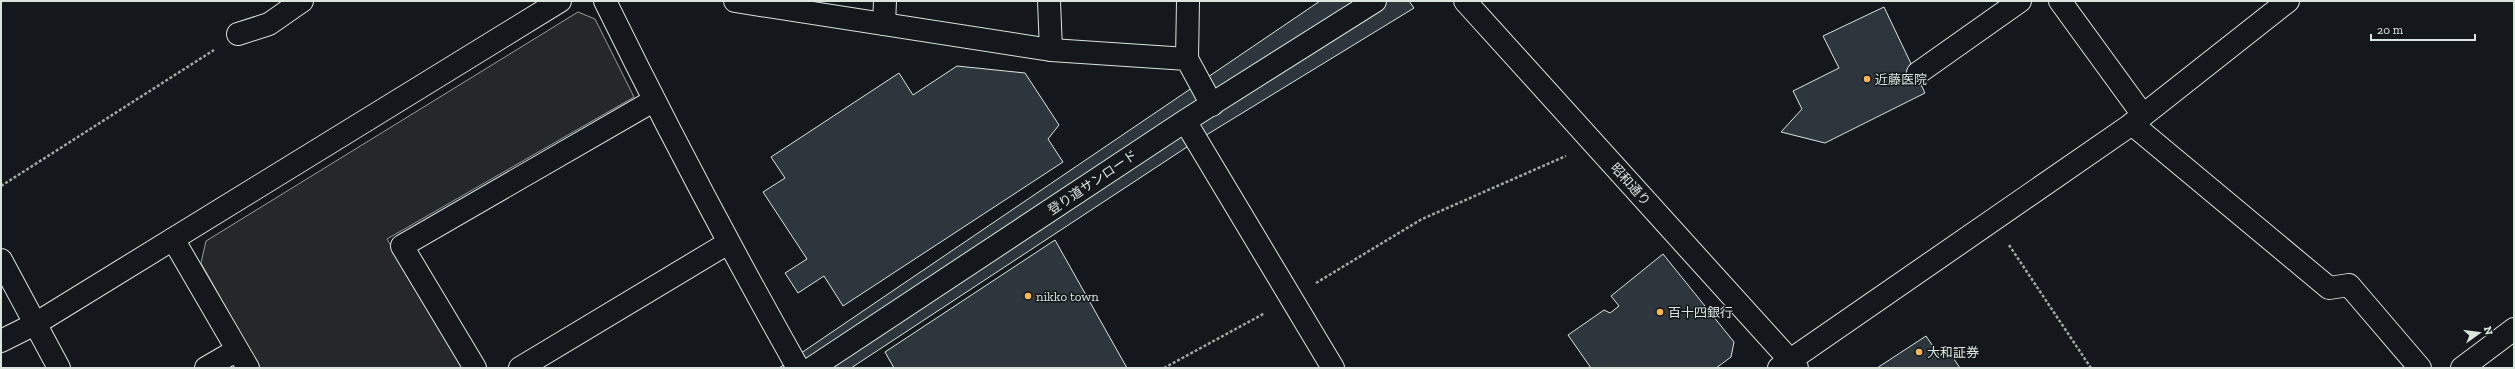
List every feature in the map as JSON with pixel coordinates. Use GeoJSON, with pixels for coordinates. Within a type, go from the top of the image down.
{"type":"FeatureCollection","features":[{"type":"Feature","properties":{"kind":"street"},"geometry":{"type":"LineString","coordinates":[[238,34],[269,24],[302,1]]}},
{"type":"Feature","properties":{"kind":"street"},"geometry":{"type":"LineString","coordinates":[[1,341],[35,324],[560,1]]}},
{"type":"Feature","properties":{"kind":"street"},"geometry":{"type":"LineString","coordinates":[[605,1],[654,101],[728,243],[798,368]]}},
{"type":"Feature","properties":{"kind":"street"},"geometry":{"type":"LineString","coordinates":[[735,1],[1051,50],[1187,59]]}},
{"type":"Feature","properties":{"kind":"street"},"geometry":{"type":"LineString","coordinates":[[884,24],[885,1]]}},
{"type":"Feature","properties":{"kind":"street"},"geometry":{"type":"LineString","coordinates":[[1049,1],[1051,50]]}},
{"type":"Feature","properties":{"kind":"street"},"geometry":{"type":"LineString","coordinates":[[1188,1],[1187,59],[1212,105]]}},
{"type":"Feature","properties":{"kind":"street","name":"登り道サンロード"},"geometry":{"type":"LineString","coordinates":[[812,368],[1185,121],[1374,1]]}},
{"type":"Feature","properties":{"kind":"street","name":"昭和通り"},"geometry":{"type":"LineString","coordinates":[[1465,1],[1594,144],[1789,366]]}},
{"type":"Feature","properties":{"kind":"street"},"geometry":{"type":"LineString","coordinates":[[1918,73],[2020,1]]}},
{"type":"Feature","properties":{"kind":"street"},"geometry":{"type":"LineString","coordinates":[[2060,1],[2137,120],[2329,288],[2349,285],[2420,368]]}},
{"type":"Feature","properties":{"kind":"street"},"geometry":{"type":"LineString","coordinates":[[1789,366],[1993,220],[2137,120],[2288,1]]}},
{"type":"Feature","properties":{"kind":"street"},"geometry":{"type":"LineString","coordinates":[[475,368],[402,246],[654,101]]}},
{"type":"Feature","properties":{"kind":"street"},"geometry":{"type":"LineString","coordinates":[[1185,121],[1333,368]]}},
{"type":"Feature","properties":{"kind":"street"},"geometry":{"type":"LineString","coordinates":[[173,239],[242,359],[206,368]]}},
{"type":"Feature","properties":{"kind":"street"},"geometry":{"type":"LineString","coordinates":[[520,368],[728,243]]}},
{"type":"Feature","properties":{"kind":"street"},"geometry":{"type":"LineString","coordinates":[[1,260],[59,368]]}},
{"type":"Feature","properties":{"kind":"street"},"geometry":{"type":"LineString","coordinates":[[2462,368],[2514,329]]}},
{"type":"Feature","properties":{"kind":"path"},"geometry":{"type":"LineString","coordinates":[[1,186],[238,34]]}},
{"type":"Feature","properties":{"kind":"path"},"geometry":{"type":"LineString","coordinates":[[1164,368],[1291,298],[1422,219],[1594,144]]}},
{"type":"Feature","properties":{"kind":"path"},"geometry":{"type":"LineString","coordinates":[[1993,220],[2091,368]]}},
{"type":"Feature","properties":{"kind":"shaded area"},"geometry":{"type":"Polygon","coordinates":[[[578,12],[595,19],[634,97],[387,239],[463,368],[260,368],[201,263],[206,241],[578,12]]]}},
{"type":"Feature","properties":{"kind":"building"},"geometry":{"type":"Polygon","coordinates":[[[1320,1],[1409,1],[1414,8],[1190,145],[851,368],[779,368],[1320,1]]]}},
{"type":"Feature","properties":{"kind":"building","name":"近藤医院"},"geometry":{"type":"Polygon","coordinates":[[[1884,7],[1925,93],[1825,143],[1781,132],[1802,109],[1793,91],[1839,68],[1823,36],[1884,7]]]}},
{"type":"Feature","properties":{"kind":"building"},"geometry":{"type":"Polygon","coordinates":[[[957,66],[1025,73],[1059,125],[1048,139],[1063,162],[843,306],[824,276],[798,293],[785,273],[807,259],[763,192],[785,178],[771,157],[899,73],[913,95],[957,66]]]}},
{"type":"Feature","properties":{"kind":"building","name":"nikko town"},"geometry":{"type":"Polygon","coordinates":[[[1055,240],[1127,368],[894,368],[885,352],[1055,240]]]}},
{"type":"Feature","properties":{"kind":"building","name":"百十四銀行"},"geometry":{"type":"Polygon","coordinates":[[[1663,254],[1734,342],[1731,357],[1716,368],[1591,368],[1568,335],[1604,310],[1610,313],[1619,306],[1611,296],[1663,254]]]}},
{"type":"Feature","properties":{"kind":"building","name":"大和証券"},"geometry":{"type":"Polygon","coordinates":[[[1926,336],[1939,355],[1948,350],[1960,368],[1877,368],[1926,336]]]}},
{"type":"Feature","properties":{"kind":"place","name":"近藤医院"},"geometry":{"type":"Point","coordinates":[1867,79]}},
{"type":"Feature","properties":{"kind":"place","name":"nikko town"},"geometry":{"type":"Point","coordinates":[1028,296]}},
{"type":"Feature","properties":{"kind":"place","name":"百十四銀行"},"geometry":{"type":"Point","coordinates":[1660,312]}},
{"type":"Feature","properties":{"kind":"place","name":"大和証券"},"geometry":{"type":"Point","coordinates":[1919,352]}}]}
